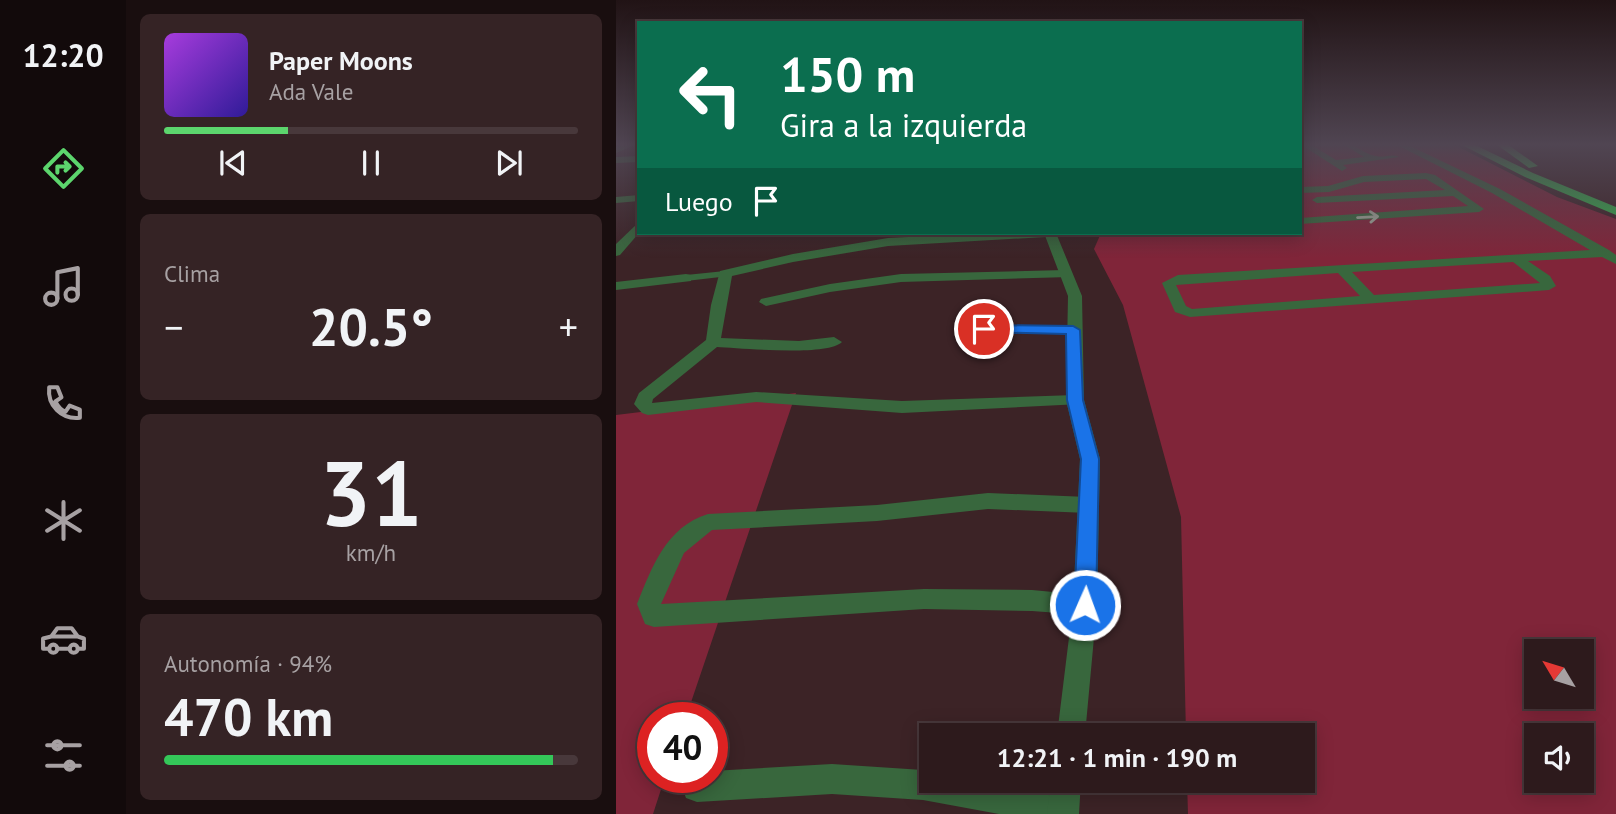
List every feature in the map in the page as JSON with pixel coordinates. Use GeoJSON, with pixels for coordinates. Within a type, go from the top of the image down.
{"type":"FeatureCollection","features":[{"type":"Feature","properties":{"kind":"highway"},"geometry":{"type":"LineString","coordinates":[[1545,182],[1616,211]]}},
{"type":"Feature","properties":{"kind":"highway"},"geometry":{"type":"LineString","coordinates":[[1562,182],[1616,205]]}},
{"type":"Feature","properties":{"kind":"street"},"geometry":{"type":"LineString","coordinates":[[1302,190],[1329,188],[1352,182]]}},
{"type":"Feature","properties":{"kind":"street"},"geometry":{"type":"LineString","coordinates":[[1305,221],[1479,208],[1440,182]]}},
{"type":"Feature","properties":{"kind":"street"},"geometry":{"type":"LineString","coordinates":[[1476,182],[1611,257]]}},
{"type":"Feature","properties":{"kind":"street"},"geometry":{"type":"LineString","coordinates":[[1302,201],[1492,190]]}},
{"type":"Feature","properties":{"kind":"street"},"geometry":{"type":"LineString","coordinates":[[616,200],[637,198]]}},
{"type":"Feature","properties":{"kind":"street"},"geometry":{"type":"LineString","coordinates":[[616,251],[637,227]]}},
{"type":"Feature","properties":{"kind":"street"},"geometry":{"type":"LineString","coordinates":[[616,286],[725,274],[793,258],[888,243],[1016,235]]}},
{"type":"Feature","properties":{"kind":"street"},"geometry":{"type":"LineString","coordinates":[[1049,235],[1074,296],[1075,400],[1090,459],[1085,605],[1072,723]]}},
{"type":"Feature","properties":{"kind":"street"},"geometry":{"type":"LineString","coordinates":[[1518,260],[1545,279],[1549,286],[1190,313],[1180,309],[1169,283],[1178,279],[1534,259],[1611,257]]}},
{"type":"Feature","properties":{"kind":"street"},"geometry":{"type":"LineString","coordinates":[[1342,270],[1371,300]]}},
{"type":"Feature","properties":{"kind":"street"},"geometry":{"type":"LineString","coordinates":[[713,342],[725,274]]}},
{"type":"Feature","properties":{"kind":"street"},"geometry":{"type":"LineString","coordinates":[[766,302],[831,288],[901,278],[1065,274]]}},
{"type":"Feature","properties":{"kind":"street"},"geometry":{"type":"LineString","coordinates":[[984,329],[1073,330]]}},
{"type":"Feature","properties":{"kind":"street"},"geometry":{"type":"LineString","coordinates":[[834,342],[799,346],[713,342],[645,397],[643,404],[648,409],[756,397],[902,407],[1075,400]]}},
{"type":"Feature","properties":{"kind":"street"},"geometry":{"type":"LineString","coordinates":[[1085,605],[1016,598],[944,598],[654,616],[649,604],[673,548],[687,533],[708,522],[877,513],[988,502],[1088,505]]}},
{"type":"Feature","properties":{"kind":"street"},"geometry":{"type":"LineString","coordinates":[[728,785],[832,779],[923,785],[1040,806],[1061,814],[1064,793]]}},
{"type":"Feature","properties":{"kind":"shaded area"},"geometry":{"type":"Polygon","coordinates":[[[1302,182],[1528,182],[1557,197],[1616,219],[1616,814],[1188,814],[1187,793],[1315,793],[1315,723],[1186,723],[1181,517],[1123,305],[1094,249],[1100,235],[1302,235],[1302,182]]]}},
{"type":"Feature","properties":{"kind":"shaded area"},"geometry":{"type":"Polygon","coordinates":[[[796,393],[691,702],[637,702],[637,793],[660,793],[653,814],[616,814],[616,415],[796,393]]]}},
{"type":"Feature","properties":{"kind":"route"},"geometry":{"type":"LineString","coordinates":[[984,329],[1073,330],[1075,400],[1090,459],[1085,605]]}}]}
